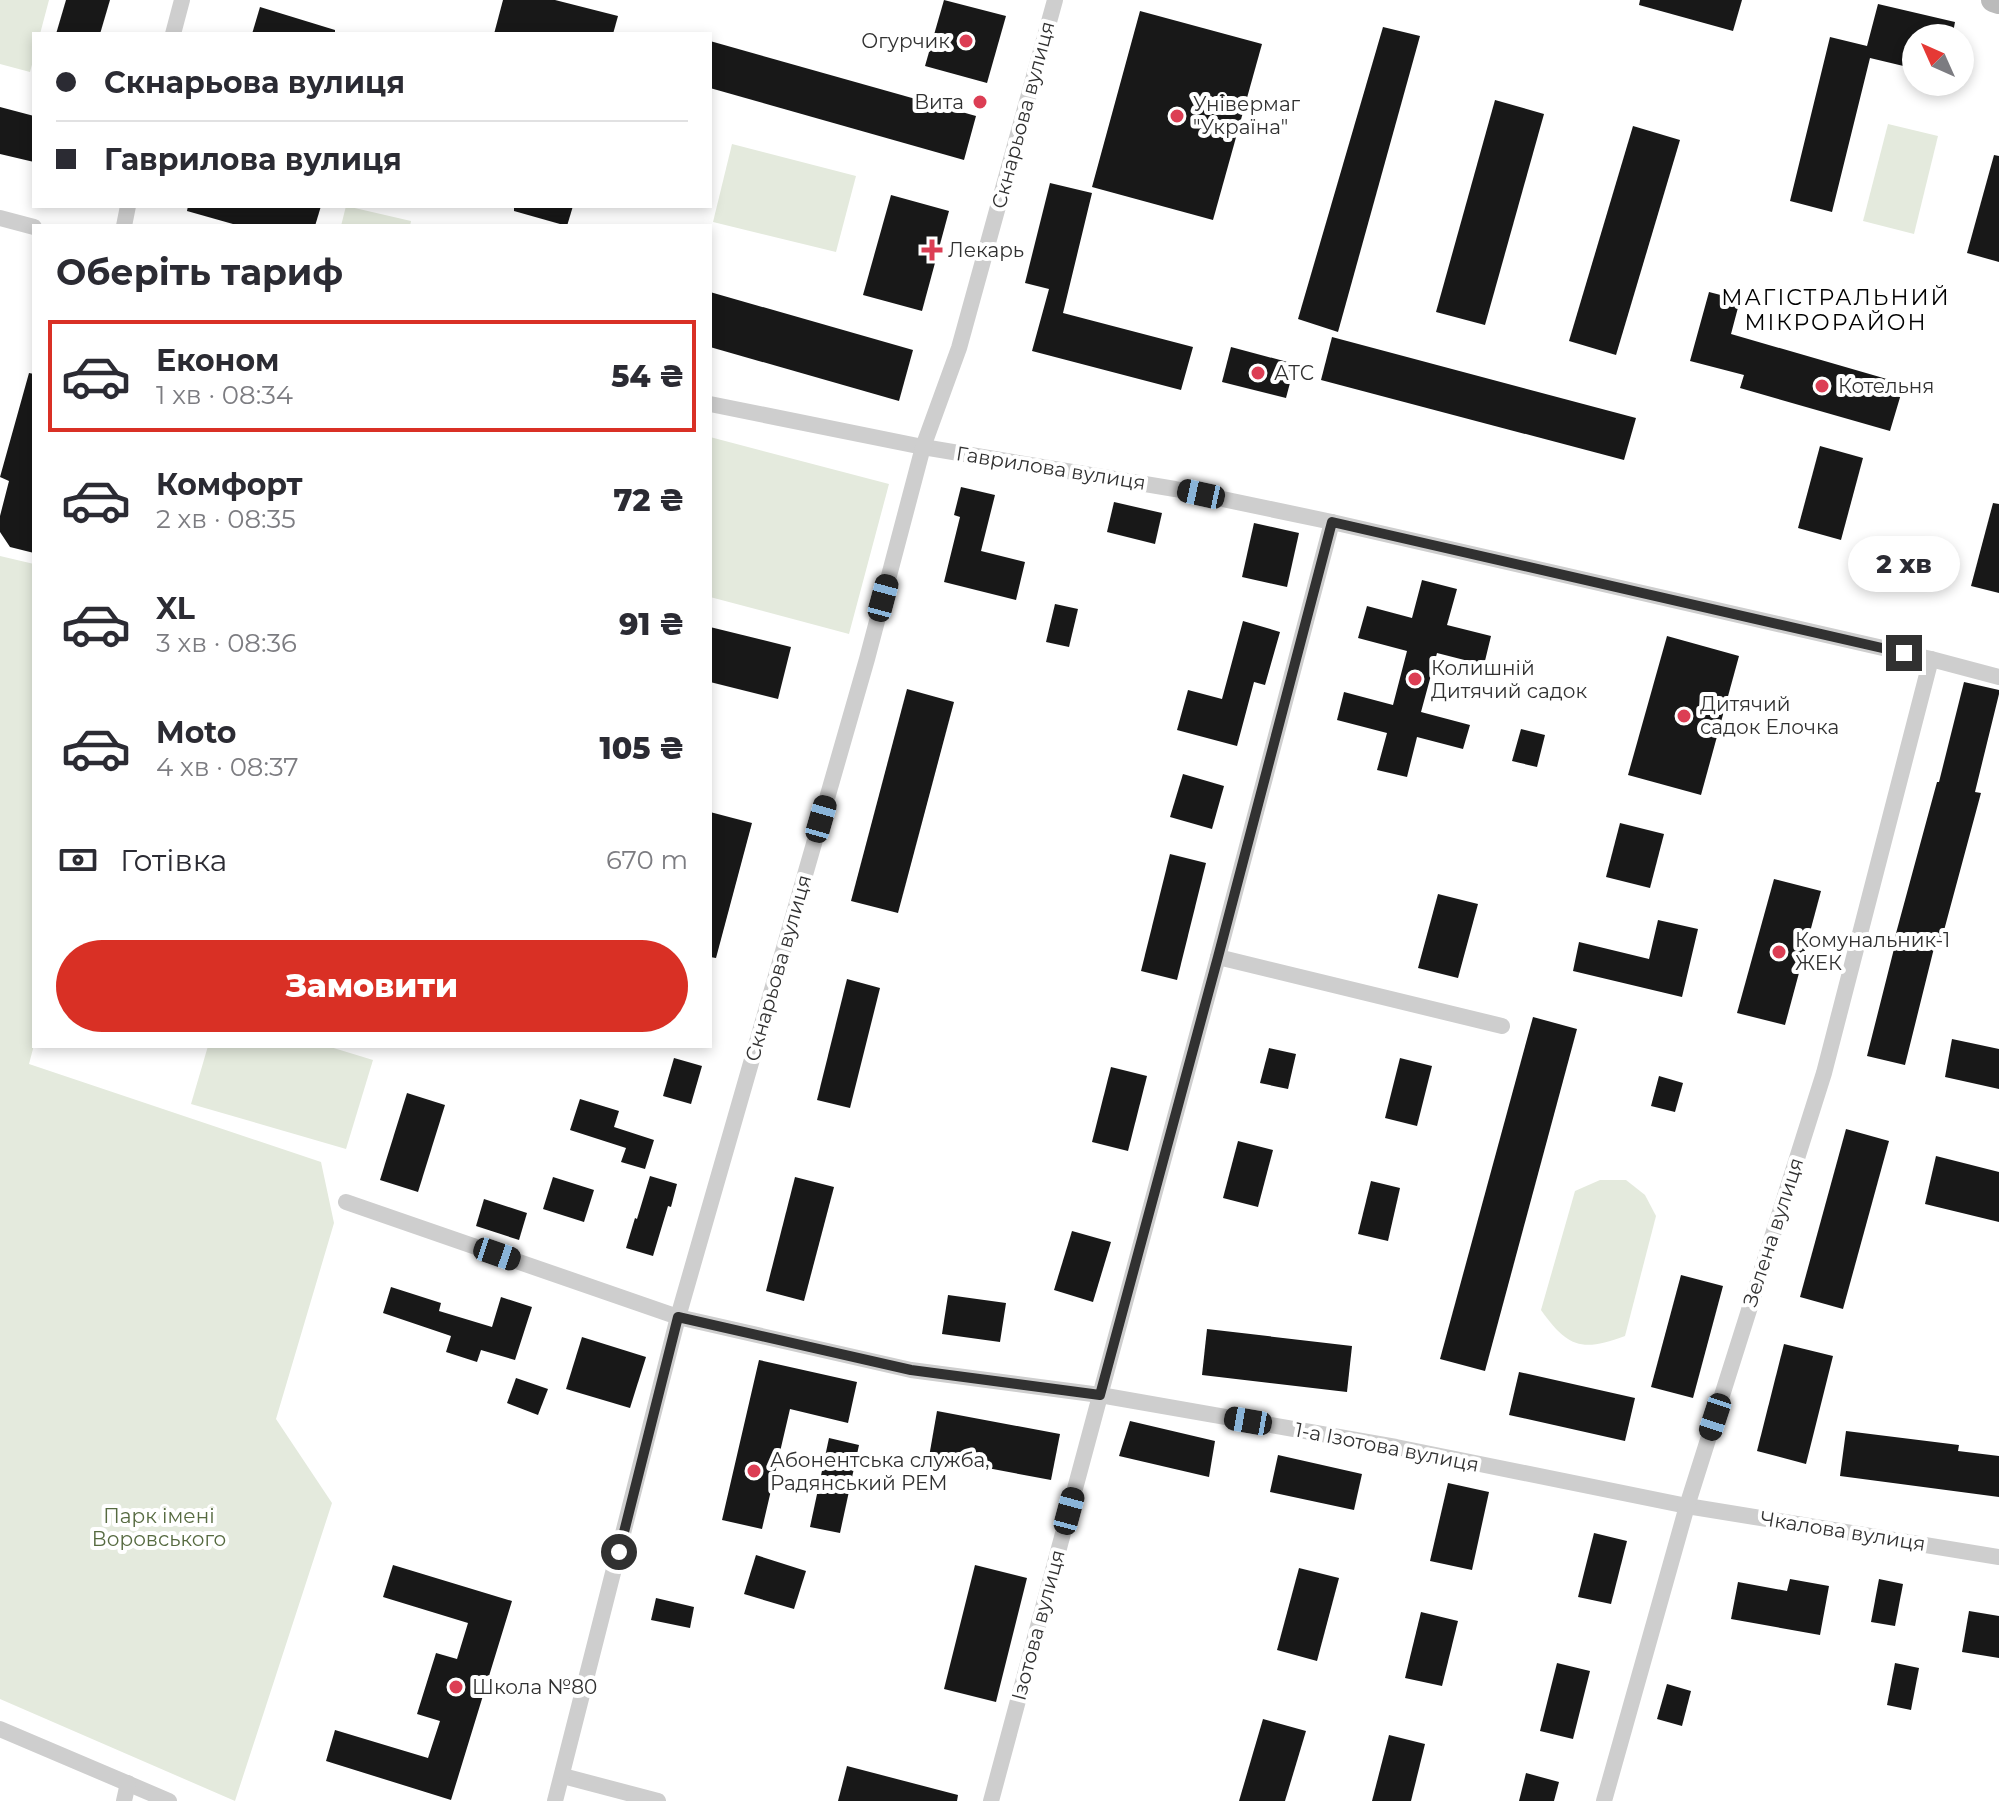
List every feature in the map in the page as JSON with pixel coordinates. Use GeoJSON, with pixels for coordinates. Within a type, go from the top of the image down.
{"type":"FeatureCollection","features":[{"type":"Feature","properties":{"kind":"street"},"geometry":{"type":"LineString","coordinates":[[174,32],[182,0]]}},
{"type":"Feature","properties":{"kind":"street","name":"Скнарьова вулиця"},"geometry":{"type":"LineString","coordinates":[[555,1801],[678,1317],[867,659],[923,447],[959,348],[1055,0]]}},
{"type":"Feature","properties":{"kind":"street"},"geometry":{"type":"LineString","coordinates":[[1993,0],[1999,2]]}},
{"type":"Feature","properties":{"kind":"street"},"geometry":{"type":"LineString","coordinates":[[0,218],[32,226]]}},
{"type":"Feature","properties":{"kind":"street","name":"Гаврилова вулиця"},"geometry":{"type":"LineString","coordinates":[[712,404],[923,447],[1175,489],[1332,522],[1999,677]]}},
{"type":"Feature","properties":{"kind":"street","name":"Ізотова вулиця"},"geometry":{"type":"LineString","coordinates":[[991,1801],[1332,522]]}},
{"type":"Feature","properties":{"kind":"street","name":"Зелена вулиця"},"geometry":{"type":"LineString","coordinates":[[1604,1801],[1687,1506],[1824,1073],[1931,659]]}},
{"type":"Feature","properties":{"kind":"street"},"geometry":{"type":"LineString","coordinates":[[1218,957],[1502,1026]]}},
{"type":"Feature","properties":{"kind":"street","name":"1-а Ізотова вулиця"},"geometry":{"type":"LineString","coordinates":[[346,1202],[678,1317],[911,1370],[1100,1395],[1396,1447],[1687,1506]]}},
{"type":"Feature","properties":{"kind":"street","name":"Чкалова вулиця"},"geometry":{"type":"LineString","coordinates":[[1687,1506],[1999,1557]]}},
{"type":"Feature","properties":{"kind":"street"},"geometry":{"type":"LineString","coordinates":[[0,1729],[169,1801]]}},
{"type":"Feature","properties":{"kind":"street"},"geometry":{"type":"LineString","coordinates":[[563,1776],[658,1801]]}},
{"type":"Feature","properties":{"kind":"street"},"geometry":{"type":"LineString","coordinates":[[124,1801],[128,1783]]}},
{"type":"Feature","properties":{"kind":"green space"},"geometry":{"type":"Polygon","coordinates":[[[0,0],[49,0],[41,32],[32,32],[30,72],[0,64],[0,0]]]}},
{"type":"Feature","properties":{"kind":"green space"},"geometry":{"type":"Polygon","coordinates":[[[1888,124],[1938,136],[1914,234],[1863,221],[1888,124]]]}},
{"type":"Feature","properties":{"kind":"green space"},"geometry":{"type":"Polygon","coordinates":[[[732,144],[856,176],[836,252],[713,222],[732,144]]]}},
{"type":"Feature","properties":{"kind":"green space"},"geometry":{"type":"Polygon","coordinates":[[[346,208],[411,221],[410,224],[342,224],[346,208]]]}},
{"type":"Feature","properties":{"kind":"green space"},"geometry":{"type":"Polygon","coordinates":[[[712,438],[889,484],[849,634],[712,598],[712,438]]]}},
{"type":"Feature","properties":{"kind":"green space","name":"Парк імені Воровського"},"geometry":{"type":"Polygon","coordinates":[[[0,556],[32,564],[33,1048],[29,1064],[321,1162],[334,1223],[276,1419],[332,1503],[235,1801],[0,1699],[0,556]]]}},
{"type":"Feature","properties":{"kind":"green space"},"geometry":{"type":"Polygon","coordinates":[[[207,1048],[334,1048],[373,1060],[346,1149],[191,1104],[207,1048]]]}},
{"type":"Feature","properties":{"kind":"green space"},"geometry":{"type":"Polygon","coordinates":[[[1600,1180],[1626,1180],[1645,1195],[1656,1216],[1625,1336],[1587,1345],[1568,1339],[1541,1310],[1575,1191],[1600,1180]]]}},
{"type":"Feature","properties":{"kind":"building"},"geometry":{"type":"Polygon","coordinates":[[[66,0],[110,0],[101,32],[57,32],[66,0]]]}},
{"type":"Feature","properties":{"kind":"building"},"geometry":{"type":"Polygon","coordinates":[[[503,0],[555,0],[618,16],[614,32],[495,32],[503,0]]]}},
{"type":"Feature","properties":{"kind":"building","name":"Огурчик"},"geometry":{"type":"Polygon","coordinates":[[[944,0],[1006,16],[987,83],[925,66],[944,0]]]}},
{"type":"Feature","properties":{"kind":"building"},"geometry":{"type":"Polygon","coordinates":[[[1640,0],[1742,0],[1733,31],[1639,5],[1640,0]]]}},
{"type":"Feature","properties":{"kind":"building"},"geometry":{"type":"Polygon","coordinates":[[[1878,4],[1955,22],[1902,24],[1902,66],[1870,58],[1832,212],[1790,201],[1830,37],[1867,46],[1878,4]]]}},
{"type":"Feature","properties":{"kind":"building"},"geometry":{"type":"Polygon","coordinates":[[[260,7],[335,30],[335,32],[253,32],[260,7]]]}},
{"type":"Feature","properties":{"kind":"building","name":"Універмаг \"Україна\""},"geometry":{"type":"Polygon","coordinates":[[[1140,11],[1262,44],[1213,220],[1092,187],[1140,11]]]}},
{"type":"Feature","properties":{"kind":"building"},"geometry":{"type":"Polygon","coordinates":[[[1383,27],[1420,36],[1338,332],[1298,319],[1383,27]]]}},
{"type":"Feature","properties":{"kind":"building"},"geometry":{"type":"Polygon","coordinates":[[[712,42],[976,116],[964,160],[712,89],[712,42]]]}},
{"type":"Feature","properties":{"kind":"building"},"geometry":{"type":"Polygon","coordinates":[[[1495,100],[1544,114],[1485,325],[1436,312],[1495,100]]]}},
{"type":"Feature","properties":{"kind":"building"},"geometry":{"type":"Polygon","coordinates":[[[0,107],[32,115],[32,162],[0,154],[0,107]]]}},
{"type":"Feature","properties":{"kind":"building"},"geometry":{"type":"Polygon","coordinates":[[[1633,126],[1680,140],[1616,355],[1569,341],[1633,126]]]}},
{"type":"Feature","properties":{"kind":"building"},"geometry":{"type":"Polygon","coordinates":[[[1994,155],[1999,156],[1999,262],[1967,253],[1994,155]]]}},
{"type":"Feature","properties":{"kind":"building"},"geometry":{"type":"Polygon","coordinates":[[[1050,183],[1092,193],[1063,313],[1193,347],[1181,390],[1032,351],[1049,289],[1025,283],[1050,183]]]}},
{"type":"Feature","properties":{"kind":"building"},"geometry":{"type":"Polygon","coordinates":[[[891,195],[949,211],[922,311],[863,295],[891,195]]]}},
{"type":"Feature","properties":{"kind":"building"},"geometry":{"type":"Polygon","coordinates":[[[188,208],[320,208],[316,224],[233,224],[187,211],[188,208]]]}},
{"type":"Feature","properties":{"kind":"building"},"geometry":{"type":"Polygon","coordinates":[[[514,208],[572,208],[568,224],[514,211],[514,208]]]}},
{"type":"Feature","properties":{"kind":"building","name":"Котельня"},"geometry":{"type":"Polygon","coordinates":[[[1709,292],[1740,300],[1731,334],[1904,384],[1890,431],[1740,388],[1744,375],[1690,361],[1709,292]]]}},
{"type":"Feature","properties":{"kind":"building"},"geometry":{"type":"Polygon","coordinates":[[[712,293],[913,350],[899,401],[712,348],[712,293]]]}},
{"type":"Feature","properties":{"kind":"building"},"geometry":{"type":"Polygon","coordinates":[[[1332,337],[1636,418],[1624,460],[1321,380],[1332,337]]]}},
{"type":"Feature","properties":{"kind":"building","name":"АТС"},"geometry":{"type":"Polygon","coordinates":[[[1231,347],[1295,364],[1286,398],[1222,382],[1231,347]]]}},
{"type":"Feature","properties":{"kind":"building"},"geometry":{"type":"Polygon","coordinates":[[[29,373],[32,374],[32,552],[10,547],[0,532],[0,516],[9,481],[0,477],[29,373]]]}},
{"type":"Feature","properties":{"kind":"building"},"geometry":{"type":"Polygon","coordinates":[[[1820,446],[1863,458],[1841,540],[1798,528],[1820,446]]]}},
{"type":"Feature","properties":{"kind":"building"},"geometry":{"type":"Polygon","coordinates":[[[961,487],[995,495],[981,551],[1025,562],[1016,600],[944,582],[960,517],[954,515],[961,487]]]}},
{"type":"Feature","properties":{"kind":"building"},"geometry":{"type":"Polygon","coordinates":[[[1114,502],[1162,513],[1155,544],[1107,532],[1114,502]]]}},
{"type":"Feature","properties":{"kind":"building"},"geometry":{"type":"Polygon","coordinates":[[[1993,503],[1999,504],[1999,593],[1971,586],[1993,503]]]}},
{"type":"Feature","properties":{"kind":"building"},"geometry":{"type":"Polygon","coordinates":[[[1254,523],[1299,533],[1287,587],[1242,577],[1254,523]]]}},
{"type":"Feature","properties":{"kind":"building","name":"Колишній Дитячий садок"},"geometry":{"type":"Polygon","coordinates":[[[1422,580],[1457,589],[1447,625],[1491,636],[1484,665],[1437,653],[1421,712],[1470,725],[1463,749],[1417,737],[1407,777],[1377,770],[1387,733],[1337,720],[1344,692],[1393,705],[1407,651],[1358,638],[1367,606],[1412,618],[1422,580]]]}},
{"type":"Feature","properties":{"kind":"building"},"geometry":{"type":"Polygon","coordinates":[[[1055,604],[1078,609],[1069,647],[1046,642],[1055,604]]]}},
{"type":"Feature","properties":{"kind":"building"},"geometry":{"type":"Polygon","coordinates":[[[1243,621],[1280,632],[1265,685],[1254,682],[1237,746],[1177,730],[1188,690],[1222,699],[1243,621]]]}},
{"type":"Feature","properties":{"kind":"building"},"geometry":{"type":"Polygon","coordinates":[[[712,627],[791,647],[778,699],[712,682],[712,627]]]}},
{"type":"Feature","properties":{"kind":"building","name":"Дитячий садок Елочка"},"geometry":{"type":"Polygon","coordinates":[[[1667,636],[1739,656],[1701,795],[1628,775],[1667,636]]]}},
{"type":"Feature","properties":{"kind":"building"},"geometry":{"type":"Polygon","coordinates":[[[1964,682],[1999,690],[1999,694],[1975,792],[1981,793],[1939,949],[1934,948],[1905,1065],[1867,1056],[1895,937],[1964,682]]]}},
{"type":"Feature","properties":{"kind":"building"},"geometry":{"type":"Polygon","coordinates":[[[907,689],[954,702],[898,913],[851,901],[907,689]]]}},
{"type":"Feature","properties":{"kind":"building"},"geometry":{"type":"Polygon","coordinates":[[[1521,729],[1545,735],[1537,767],[1512,761],[1521,729]]]}},
{"type":"Feature","properties":{"kind":"building"},"geometry":{"type":"Polygon","coordinates":[[[1183,774],[1224,786],[1212,829],[1170,817],[1183,774]]]}},
{"type":"Feature","properties":{"kind":"building"},"geometry":{"type":"Polygon","coordinates":[[[712,813],[752,823],[716,958],[712,957],[712,813]]]}},
{"type":"Feature","properties":{"kind":"building"},"geometry":{"type":"Polygon","coordinates":[[[1620,823],[1664,834],[1650,888],[1606,877],[1620,823]]]}},
{"type":"Feature","properties":{"kind":"building"},"geometry":{"type":"Polygon","coordinates":[[[1170,854],[1206,863],[1177,980],[1141,971],[1170,854]]]}},
{"type":"Feature","properties":{"kind":"building","name":"Комунальник-1 ЖЕК"},"geometry":{"type":"Polygon","coordinates":[[[1774,879],[1821,891],[1785,1025],[1737,1013],[1774,879]]]}},
{"type":"Feature","properties":{"kind":"building"},"geometry":{"type":"Polygon","coordinates":[[[1438,894],[1478,904],[1458,978],[1418,968],[1438,894]]]}},
{"type":"Feature","properties":{"kind":"building"},"geometry":{"type":"Polygon","coordinates":[[[1658,920],[1698,929],[1682,997],[1573,971],[1579,942],[1649,959],[1658,920]]]}},
{"type":"Feature","properties":{"kind":"building"},"geometry":{"type":"Polygon","coordinates":[[[847,979],[880,988],[850,1108],[817,1100],[847,979]]]}},
{"type":"Feature","properties":{"kind":"building"},"geometry":{"type":"Polygon","coordinates":[[[1533,1017],[1577,1029],[1485,1371],[1440,1359],[1533,1017]]]}},
{"type":"Feature","properties":{"kind":"building"},"geometry":{"type":"Polygon","coordinates":[[[1952,1039],[1999,1049],[1999,1089],[1945,1077],[1952,1039]]]}},
{"type":"Feature","properties":{"kind":"building"},"geometry":{"type":"Polygon","coordinates":[[[1269,1048],[1296,1054],[1288,1089],[1260,1083],[1269,1048]]]}},
{"type":"Feature","properties":{"kind":"building"},"geometry":{"type":"Polygon","coordinates":[[[674,1058],[702,1066],[691,1104],[663,1096],[674,1058]]]}},
{"type":"Feature","properties":{"kind":"building"},"geometry":{"type":"Polygon","coordinates":[[[1400,1058],[1432,1066],[1417,1126],[1385,1118],[1400,1058]]]}},
{"type":"Feature","properties":{"kind":"building"},"geometry":{"type":"Polygon","coordinates":[[[1111,1067],[1147,1076],[1128,1151],[1092,1142],[1111,1067]]]}},
{"type":"Feature","properties":{"kind":"building"},"geometry":{"type":"Polygon","coordinates":[[[1659,1076],[1683,1083],[1675,1112],[1651,1106],[1659,1076]]]}},
{"type":"Feature","properties":{"kind":"building"},"geometry":{"type":"Polygon","coordinates":[[[407,1093],[445,1105],[418,1192],[380,1180],[407,1093]]]}},
{"type":"Feature","properties":{"kind":"building"},"geometry":{"type":"Polygon","coordinates":[[[580,1099],[619,1111],[614,1127],[654,1140],[645,1169],[621,1162],[626,1148],[570,1130],[580,1099]]]}},
{"type":"Feature","properties":{"kind":"building"},"geometry":{"type":"Polygon","coordinates":[[[1846,1129],[1889,1141],[1843,1309],[1800,1297],[1846,1129]]]}},
{"type":"Feature","properties":{"kind":"building"},"geometry":{"type":"Polygon","coordinates":[[[1238,1141],[1273,1150],[1258,1207],[1223,1198],[1238,1141]]]}},
{"type":"Feature","properties":{"kind":"building"},"geometry":{"type":"Polygon","coordinates":[[[1936,1156],[1999,1172],[1999,1222],[1925,1204],[1936,1156]]]}},
{"type":"Feature","properties":{"kind":"building"},"geometry":{"type":"Polygon","coordinates":[[[650,1176],[677,1184],[653,1256],[626,1248],[650,1176]]]}},
{"type":"Feature","properties":{"kind":"building"},"geometry":{"type":"Polygon","coordinates":[[[553,1177],[594,1190],[584,1222],[543,1209],[553,1177]]]}},
{"type":"Feature","properties":{"kind":"building"},"geometry":{"type":"Polygon","coordinates":[[[795,1177],[834,1187],[804,1301],[766,1291],[795,1177]]]}},
{"type":"Feature","properties":{"kind":"building"},"geometry":{"type":"Polygon","coordinates":[[[1371,1181],[1400,1188],[1388,1241],[1358,1234],[1371,1181]]]}},
{"type":"Feature","properties":{"kind":"building"},"geometry":{"type":"Polygon","coordinates":[[[484,1199],[527,1213],[519,1240],[476,1226],[484,1199]]]}},
{"type":"Feature","properties":{"kind":"building"},"geometry":{"type":"Polygon","coordinates":[[[1072,1231],[1111,1242],[1093,1302],[1054,1290],[1072,1231]]]}},
{"type":"Feature","properties":{"kind":"building"},"geometry":{"type":"Polygon","coordinates":[[[1681,1275],[1723,1286],[1693,1398],[1651,1387],[1681,1275]]]}},
{"type":"Feature","properties":{"kind":"building"},"geometry":{"type":"Polygon","coordinates":[[[391,1287],[441,1303],[439,1311],[492,1327],[501,1297],[532,1307],[515,1360],[481,1350],[477,1362],[446,1352],[451,1336],[383,1313],[391,1287]]]}},
{"type":"Feature","properties":{"kind":"building"},"geometry":{"type":"Polygon","coordinates":[[[948,1295],[1006,1303],[1000,1342],[942,1334],[948,1295]]]}},
{"type":"Feature","properties":{"kind":"building"},"geometry":{"type":"Polygon","coordinates":[[[1207,1329],[1352,1346],[1347,1392],[1202,1375],[1207,1329]]]}},
{"type":"Feature","properties":{"kind":"building"},"geometry":{"type":"Polygon","coordinates":[[[582,1337],[646,1357],[630,1408],[566,1389],[582,1337]]]}},
{"type":"Feature","properties":{"kind":"building"},"geometry":{"type":"Polygon","coordinates":[[[1784,1344],[1833,1356],[1806,1464],[1757,1451],[1784,1344]]]}},
{"type":"Feature","properties":{"kind":"building","name":"Абонентська служба, Радянський РЕМ"},"geometry":{"type":"Polygon","coordinates":[[[759,1360],[857,1382],[848,1423],[790,1409],[762,1529],[722,1520],[759,1360]]]}},
{"type":"Feature","properties":{"kind":"building"},"geometry":{"type":"Polygon","coordinates":[[[1519,1372],[1635,1398],[1625,1441],[1509,1415],[1519,1372]]]}},
{"type":"Feature","properties":{"kind":"building"},"geometry":{"type":"Polygon","coordinates":[[[516,1378],[548,1389],[538,1415],[507,1403],[516,1378]]]}},
{"type":"Feature","properties":{"kind":"building"},"geometry":{"type":"Polygon","coordinates":[[[937,1411],[1060,1434],[1051,1480],[929,1457],[937,1411]]]}},
{"type":"Feature","properties":{"kind":"building"},"geometry":{"type":"Polygon","coordinates":[[[1130,1421],[1215,1441],[1209,1477],[1119,1456],[1130,1421]]]}},
{"type":"Feature","properties":{"kind":"building"},"geometry":{"type":"Polygon","coordinates":[[[1846,1431],[1959,1445],[1958,1451],[1999,1456],[1999,1497],[1840,1476],[1846,1431]]]}},
{"type":"Feature","properties":{"kind":"building"},"geometry":{"type":"Polygon","coordinates":[[[829,1438],[859,1445],[840,1533],[810,1527],[829,1438]]]}},
{"type":"Feature","properties":{"kind":"building"},"geometry":{"type":"Polygon","coordinates":[[[1278,1455],[1362,1474],[1354,1510],[1270,1492],[1278,1455]]]}},
{"type":"Feature","properties":{"kind":"building"},"geometry":{"type":"Polygon","coordinates":[[[1448,1483],[1489,1492],[1472,1570],[1430,1561],[1448,1483]]]}},
{"type":"Feature","properties":{"kind":"building"},"geometry":{"type":"Polygon","coordinates":[[[1594,1533],[1627,1541],[1611,1604],[1578,1597],[1594,1533]]]}},
{"type":"Feature","properties":{"kind":"building"},"geometry":{"type":"Polygon","coordinates":[[[756,1555],[806,1571],[794,1609],[744,1594],[756,1555]]]}},
{"type":"Feature","properties":{"kind":"building","name":"Школа №80"},"geometry":{"type":"Polygon","coordinates":[[[393,1565],[512,1601],[451,1800],[326,1761],[335,1730],[428,1758],[440,1721],[417,1714],[436,1653],[457,1659],[468,1623],[383,1597],[393,1565]]]}},
{"type":"Feature","properties":{"kind":"building"},"geometry":{"type":"Polygon","coordinates":[[[975,1565],[1027,1578],[996,1702],[944,1689],[975,1565]]]}},
{"type":"Feature","properties":{"kind":"building"},"geometry":{"type":"Polygon","coordinates":[[[1299,1568],[1339,1578],[1317,1661],[1277,1650],[1299,1568]]]}},
{"type":"Feature","properties":{"kind":"building"},"geometry":{"type":"Polygon","coordinates":[[[1790,1579],[1829,1586],[1820,1635],[1731,1619],[1738,1582],[1787,1591],[1790,1579]]]}},
{"type":"Feature","properties":{"kind":"building"},"geometry":{"type":"Polygon","coordinates":[[[1879,1579],[1903,1584],[1895,1626],[1871,1622],[1879,1579]]]}},
{"type":"Feature","properties":{"kind":"building"},"geometry":{"type":"Polygon","coordinates":[[[656,1598],[694,1607],[690,1628],[651,1620],[656,1598]]]}},
{"type":"Feature","properties":{"kind":"building"},"geometry":{"type":"Polygon","coordinates":[[[1969,1611],[1999,1616],[1999,1658],[1962,1652],[1969,1611]]]}},
{"type":"Feature","properties":{"kind":"building"},"geometry":{"type":"Polygon","coordinates":[[[1421,1612],[1458,1621],[1442,1686],[1405,1678],[1421,1612]]]}},
{"type":"Feature","properties":{"kind":"building"},"geometry":{"type":"Polygon","coordinates":[[[1557,1663],[1590,1671],[1573,1739],[1540,1731],[1557,1663]]]}},
{"type":"Feature","properties":{"kind":"building"},"geometry":{"type":"Polygon","coordinates":[[[1895,1663],[1919,1668],[1911,1710],[1887,1705],[1895,1663]]]}},
{"type":"Feature","properties":{"kind":"building"},"geometry":{"type":"Polygon","coordinates":[[[1667,1684],[1691,1691],[1682,1726],[1657,1719],[1667,1684]]]}},
{"type":"Feature","properties":{"kind":"building"},"geometry":{"type":"Polygon","coordinates":[[[1263,1719],[1306,1731],[1285,1801],[1239,1801],[1263,1719]]]}},
{"type":"Feature","properties":{"kind":"building"},"geometry":{"type":"Polygon","coordinates":[[[1389,1735],[1425,1744],[1411,1801],[1372,1801],[1389,1735]]]}},
{"type":"Feature","properties":{"kind":"building"},"geometry":{"type":"Polygon","coordinates":[[[847,1766],[958,1795],[957,1801],[838,1801],[847,1766]]]}},
{"type":"Feature","properties":{"kind":"building"},"geometry":{"type":"Polygon","coordinates":[[[1526,1773],[1559,1782],[1554,1801],[1519,1801],[1526,1773]]]}},
{"type":"Feature","properties":{"kind":"place","name":"Огурчик"},"geometry":{"type":"Point","coordinates":[966,41]}},
{"type":"Feature","properties":{"kind":"place","name":"Вита"},"geometry":{"type":"Point","coordinates":[980,102]}},
{"type":"Feature","properties":{"kind":"place","name":"Універмаг \"Україна\""},"geometry":{"type":"Point","coordinates":[1177,116]}},
{"type":"Feature","properties":{"kind":"place","name":"Лекарь"},"geometry":{"type":"Point","coordinates":[932,250]}},
{"type":"Feature","properties":{"kind":"place","name":"АТС"},"geometry":{"type":"Point","coordinates":[1258,373]}},
{"type":"Feature","properties":{"kind":"place","name":"Котельня"},"geometry":{"type":"Point","coordinates":[1822,386]}},
{"type":"Feature","properties":{"kind":"place","name":"Колишній Дитячий садок"},"geometry":{"type":"Point","coordinates":[1415,679]}},
{"type":"Feature","properties":{"kind":"place","name":"Дитячий садок Елочка"},"geometry":{"type":"Point","coordinates":[1684,716]}},
{"type":"Feature","properties":{"kind":"place","name":"Комунальник-1 ЖЕК"},"geometry":{"type":"Point","coordinates":[1779,952]}},
{"type":"Feature","properties":{"kind":"place","name":"Абонентська служба, Радянський РЕМ"},"geometry":{"type":"Point","coordinates":[754,1471]}},
{"type":"Feature","properties":{"kind":"place","name":"Школа №80"},"geometry":{"type":"Point","coordinates":[456,1687]}},
{"type":"Feature","properties":{"kind":"district","name":"МАГІСТРАЛЬНИЙ МІКРОРАЙОН"},"geometry":{"type":"Point","coordinates":[1836,310]}},
{"type":"Feature","properties":{"kind":"route"},"geometry":{"type":"LineString","coordinates":[[619,1552],[678,1317],[911,1370],[1100,1395],[1332,522],[1904,653]]}}]}
